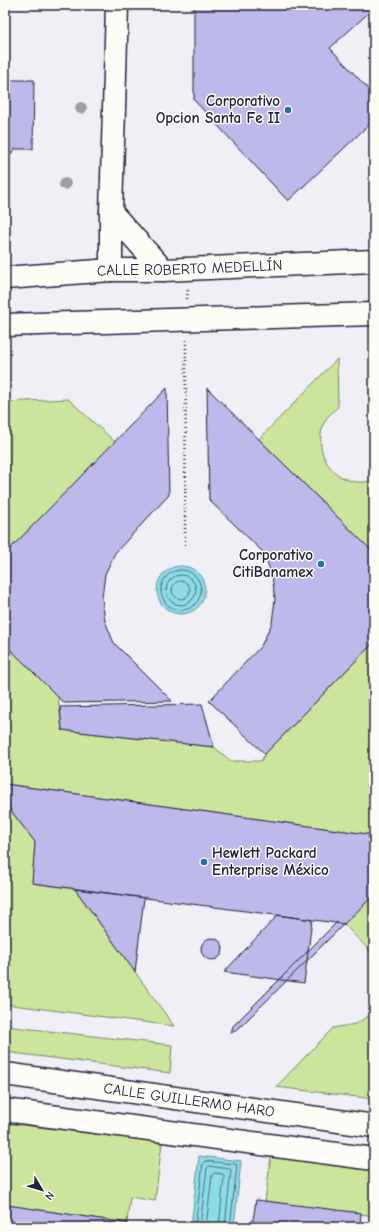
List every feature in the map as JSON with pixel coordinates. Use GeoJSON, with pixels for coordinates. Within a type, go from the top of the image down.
{"type":"FeatureCollection","features":[{"type":"Feature","properties":{"kind":"street"},"geometry":{"type":"LineString","coordinates":[[111,270],[111,212],[117,5]]}},
{"type":"Feature","properties":{"kind":"street"},"geometry":{"type":"LineString","coordinates":[[111,212],[163,270]]}},
{"type":"Feature","properties":{"kind":"street","name":"CALLE ROBERTO MEDELLÍN"},"geometry":{"type":"LineString","coordinates":[[5,278],[111,270],[163,270],[374,260]]}},
{"type":"Feature","properties":{"kind":"street"},"geometry":{"type":"LineString","coordinates":[[5,325],[374,314]]}},
{"type":"Feature","properties":{"kind":"street","name":"CALLE GUILLERMO HARO"},"geometry":{"type":"LineString","coordinates":[[5,1074],[374,1126]]}},
{"type":"Feature","properties":{"kind":"street"},"geometry":{"type":"LineString","coordinates":[[182,1134],[187,1100]]}},
{"type":"Feature","properties":{"kind":"street"},"geometry":{"type":"LineString","coordinates":[[252,1143],[257,1109]]}},
{"type":"Feature","properties":{"kind":"street"},"geometry":{"type":"LineString","coordinates":[[5,1110],[374,1159]]}},
{"type":"Feature","properties":{"kind":"path"},"geometry":{"type":"LineString","coordinates":[[185,545],[186,319],[189,268]]}},
{"type":"Feature","properties":{"kind":"green space"},"geometry":{"type":"Polygon","coordinates":[[[337,359],[338,407],[325,420],[321,438],[322,449],[325,460],[340,476],[350,481],[362,482],[374,480],[374,553],[259,439],[337,359]]]}},
{"type":"Feature","properties":{"kind":"green space"},"geometry":{"type":"Polygon","coordinates":[[[68,399],[115,442],[5,554],[5,402],[68,399]]]}},
{"type":"Feature","properties":{"kind":"green space"},"geometry":{"type":"Polygon","coordinates":[[[374,642],[374,835],[5,784],[5,644],[58,697],[62,730],[214,747],[231,761],[261,761],[265,754],[374,642]]]}},
{"type":"Feature","properties":{"kind":"green space"},"geometry":{"type":"Polygon","coordinates":[[[5,803],[35,842],[32,883],[75,889],[174,1026],[5,1004],[5,803]]]}},
{"type":"Feature","properties":{"kind":"green space"},"geometry":{"type":"Polygon","coordinates":[[[374,895],[374,957],[344,924],[374,895]]]}},
{"type":"Feature","properties":{"kind":"green space"},"geometry":{"type":"Polygon","coordinates":[[[374,1013],[374,1099],[276,1087],[333,1028],[355,1024],[374,1013]]]}},
{"type":"Feature","properties":{"kind":"green space"},"geometry":{"type":"Polygon","coordinates":[[[5,1026],[172,1045],[170,1073],[5,1052],[5,1026]]]}},
{"type":"Feature","properties":{"kind":"green space"},"geometry":{"type":"Polygon","coordinates":[[[5,1123],[162,1142],[155,1201],[130,1197],[127,1223],[7,1205],[5,1220],[5,1123]]]}},
{"type":"Feature","properties":{"kind":"green space"},"geometry":{"type":"Polygon","coordinates":[[[271,1156],[374,1168],[374,1216],[265,1201],[271,1156]]]}},
{"type":"Feature","properties":{"kind":"water"},"geometry":{"type":"Polygon","coordinates":[[[181,566],[190,568],[198,573],[203,581],[205,590],[203,599],[198,607],[190,612],[181,614],[172,612],[164,607],[159,599],[157,590],[159,581],[164,573],[172,568],[181,566]]]}},
{"type":"Feature","properties":{"kind":"water"},"geometry":{"type":"Polygon","coordinates":[[[199,1156],[241,1161],[234,1227],[191,1227],[199,1156]]]}},
{"type":"Feature","properties":{"kind":"building","name":"Corporativo Opcion Santa Fe II"},"geometry":{"type":"Polygon","coordinates":[[[194,5],[374,5],[374,8],[330,48],[374,95],[374,120],[288,201],[194,100],[194,5]]]}},
{"type":"Feature","properties":{"kind":"building"},"geometry":{"type":"Polygon","coordinates":[[[5,80],[34,80],[33,149],[15,149],[5,161],[5,80]]]}},
{"type":"Feature","properties":{"kind":"building"},"geometry":{"type":"Polygon","coordinates":[[[167,388],[169,495],[115,553],[105,574],[102,598],[105,621],[114,643],[172,701],[64,703],[5,644],[5,554],[167,388]]]}},
{"type":"Feature","properties":{"kind":"building","name":"Corporativo CitiBanamex"},"geometry":{"type":"Polygon","coordinates":[[[207,388],[374,553],[374,642],[265,754],[209,701],[261,646],[272,623],[275,599],[272,575],[263,552],[209,500],[207,388]]]}},
{"type":"Feature","properties":{"kind":"building"},"geometry":{"type":"Polygon","coordinates":[[[202,704],[214,747],[62,730],[60,707],[202,704]]]}},
{"type":"Feature","properties":{"kind":"building","name":"Hewlett Packard Enterprise México"},"geometry":{"type":"Polygon","coordinates":[[[5,784],[374,835],[374,895],[344,924],[32,883],[35,842],[5,803],[5,784]]]}},
{"type":"Feature","properties":{"kind":"building"},"geometry":{"type":"Polygon","coordinates":[[[75,889],[144,898],[135,972],[75,889]]]}},
{"type":"Feature","properties":{"kind":"building"},"geometry":{"type":"Polygon","coordinates":[[[278,915],[312,920],[304,983],[224,972],[278,915]]]}},
{"type":"Feature","properties":{"kind":"building"},"geometry":{"type":"Polygon","coordinates":[[[336,923],[344,924],[237,1030],[231,1033],[233,1026],[336,923]]]}},
{"type":"Feature","properties":{"kind":"building"},"geometry":{"type":"Polygon","coordinates":[[[212,938],[220,941],[223,949],[220,957],[212,960],[204,957],[201,949],[204,941],[212,938]]]}},
{"type":"Feature","properties":{"kind":"building"},"geometry":{"type":"Polygon","coordinates":[[[256,1200],[361,1213],[360,1227],[252,1227],[256,1200]]]}},
{"type":"Feature","properties":{"kind":"building"},"geometry":{"type":"Polygon","coordinates":[[[7,1205],[127,1223],[126,1227],[5,1227],[7,1205]]]}},
{"type":"Feature","properties":{"kind":"place","name":"Corporativo Opcion Santa Fe II"},"geometry":{"type":"Point","coordinates":[288,110]}},
{"type":"Feature","properties":{"kind":"place","name":"Corporativo CitiBanamex"},"geometry":{"type":"Point","coordinates":[321,564]}},
{"type":"Feature","properties":{"kind":"place","name":"Hewlett Packard Enterprise México"},"geometry":{"type":"Point","coordinates":[204,862]}}]}
